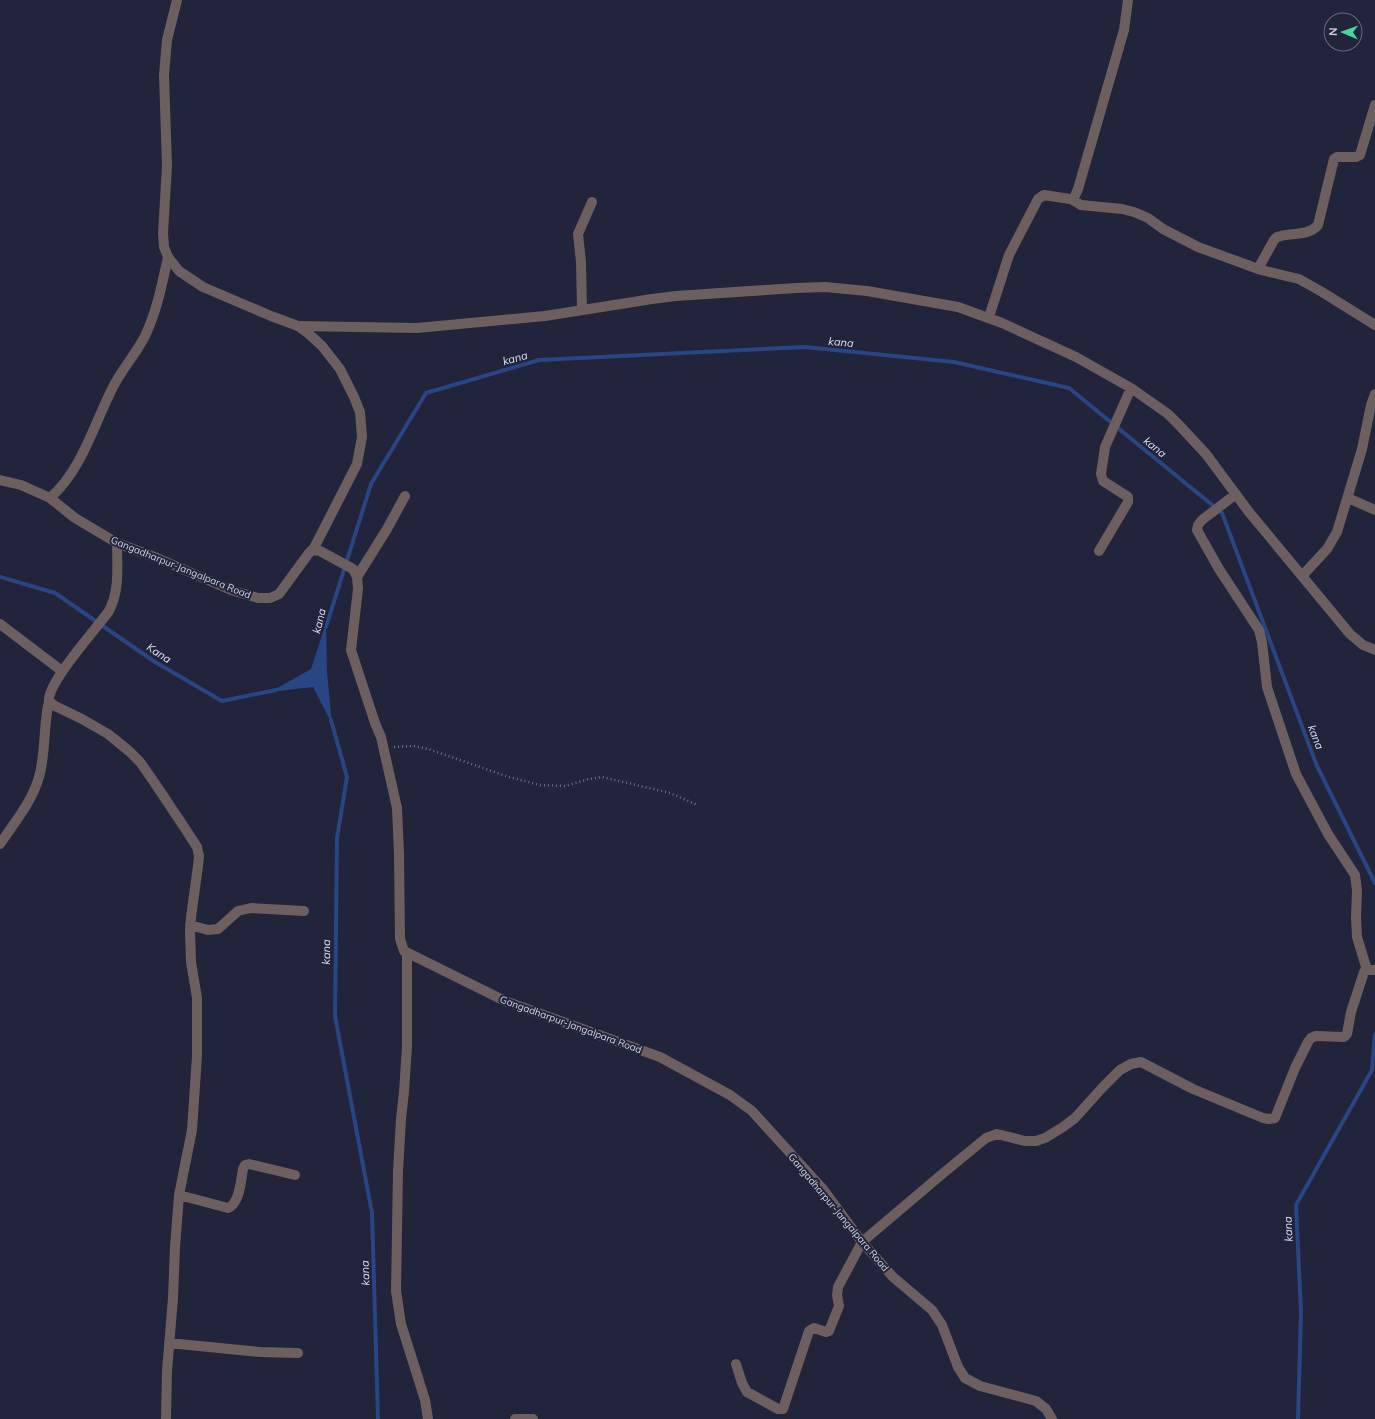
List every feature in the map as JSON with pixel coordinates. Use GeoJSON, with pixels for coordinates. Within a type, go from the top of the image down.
{"type":"FeatureCollection","features":[{"type":"Feature","properties":{"kind":"street"},"geometry":{"type":"LineString","coordinates":[[177,0],[167,40],[164,75],[167,166],[163,233],[164,247],[168,257],[179,271],[203,287],[298,326],[416,328],[506,320],[676,296],[796,288],[825,288],[867,291],[937,302],[958,307],[989,318],[1076,357],[1129,393],[1168,414],[1206,454],[1232,497],[1302,576],[1350,634],[1363,645],[1375,650]]}},
{"type":"Feature","properties":{"kind":"street"},"geometry":{"type":"LineString","coordinates":[[1071,199],[1074,198],[1078,189],[1121,40],[1128,0]]}},
{"type":"Feature","properties":{"kind":"street"},"geometry":{"type":"LineString","coordinates":[[1258,269],[1277,237],[1310,232],[1318,225],[1334,159],[1337,157],[1356,157],[1360,155],[1375,105]]}},
{"type":"Feature","properties":{"kind":"street"},"geometry":{"type":"LineString","coordinates":[[989,318],[1009,255],[1038,199],[1044,195],[1071,199],[1081,205],[1122,209],[1141,215],[1198,248],[1258,269],[1304,281],[1375,325]]}},
{"type":"Feature","properties":{"kind":"street"},"geometry":{"type":"LineString","coordinates":[[582,310],[582,262],[578,234],[592,202]]}},
{"type":"Feature","properties":{"kind":"street"},"geometry":{"type":"LineString","coordinates":[[50,498],[63,485],[77,463],[113,387],[145,335],[155,312],[168,257]]}},
{"type":"Feature","properties":{"kind":"street","name":"Gangadharpur-Jangalpara Road"},"geometry":{"type":"LineString","coordinates":[[0,480],[21,485],[50,498],[74,518],[118,542],[231,590],[265,599],[274,598],[279,594],[313,550],[357,464],[362,431],[360,412],[340,369],[322,346],[298,326]]}},
{"type":"Feature","properties":{"kind":"street"},"geometry":{"type":"LineString","coordinates":[[1099,551],[1128,502],[1128,497],[1103,481],[1101,474],[1105,447],[1129,393]]}},
{"type":"Feature","properties":{"kind":"street"},"geometry":{"type":"LineString","coordinates":[[1302,576],[1321,556],[1335,537],[1362,449],[1371,405],[1375,394]]}},
{"type":"Feature","properties":{"kind":"street"},"geometry":{"type":"LineString","coordinates":[[357,577],[387,529],[405,496]]}},
{"type":"Feature","properties":{"kind":"street"},"geometry":{"type":"LineString","coordinates":[[736,1364],[742,1383],[747,1392],[778,1409],[783,1409],[809,1331],[814,1328],[826,1332],[829,1331],[839,1306],[837,1295],[838,1287],[862,1242],[941,1174],[986,1138],[997,1134],[1030,1141],[1045,1138],[1075,1118],[1120,1070],[1134,1062],[1141,1062],[1208,1096],[1263,1118],[1274,1118],[1295,1068],[1311,1038],[1316,1036],[1341,1038],[1347,1034],[1351,1012],[1363,975],[1365,971],[1371,970],[1357,937],[1356,878],[1331,840],[1300,783],[1267,687],[1262,642],[1259,630],[1219,569],[1198,532],[1197,526],[1202,520],[1232,497]]}},
{"type":"Feature","properties":{"kind":"street"},"geometry":{"type":"LineString","coordinates":[[1348,498],[1375,510]]}},
{"type":"Feature","properties":{"kind":"street"},"geometry":{"type":"LineString","coordinates":[[0,844],[31,796],[38,778],[42,760],[45,720],[49,694],[62,671],[110,611],[116,594],[118,542]]}},
{"type":"Feature","properties":{"kind":"street"},"geometry":{"type":"LineString","coordinates":[[313,550],[324,553],[348,565],[353,569],[357,577],[357,599],[351,650],[384,747],[397,808],[400,939],[402,949],[407,953],[407,1054],[400,1148],[396,1291],[401,1324],[422,1389],[428,1419]]}},
{"type":"Feature","properties":{"kind":"street"},"geometry":{"type":"LineString","coordinates":[[0,624],[62,671]]}},
{"type":"Feature","properties":{"kind":"street"},"geometry":{"type":"LineString","coordinates":[[49,701],[55,706],[108,734],[140,762],[194,842],[199,856],[190,925],[191,962],[197,998],[197,1056],[192,1130],[179,1195],[169,1343],[166,1419]]}},
{"type":"Feature","properties":{"kind":"street"},"geometry":{"type":"LineString","coordinates":[[190,925],[208,930],[218,929],[238,911],[251,908],[304,911]]}},
{"type":"Feature","properties":{"kind":"street","name":"Gangadharpur-Jangalpara Road"},"geometry":{"type":"LineString","coordinates":[[407,953],[505,1001],[660,1056],[730,1095],[752,1111],[802,1166],[834,1203],[862,1242],[893,1277],[932,1310],[942,1325],[958,1367],[965,1378],[980,1386],[1036,1401],[1046,1409],[1052,1419]]}},
{"type":"Feature","properties":{"kind":"street"},"geometry":{"type":"LineString","coordinates":[[179,1195],[228,1208],[234,1205],[237,1198],[245,1165],[249,1164],[295,1175]]}},
{"type":"Feature","properties":{"kind":"street"},"geometry":{"type":"LineString","coordinates":[[169,1343],[260,1352],[298,1353]]}},
{"type":"Feature","properties":{"kind":"street"},"geometry":{"type":"LineString","coordinates":[[515,1419],[533,1419]]}},
{"type":"Feature","properties":{"kind":"path"},"geometry":{"type":"LineString","coordinates":[[384,747],[414,746],[428,749],[540,786],[560,787],[597,778],[609,778],[670,793],[697,805]]}},
{"type":"Feature","properties":{"kind":"water"},"geometry":{"type":"Polygon","coordinates":[[[326,623],[327,672],[332,724],[313,687],[270,692],[311,669],[326,623]]]}},
{"type":"Feature","properties":{"kind":"waterway","name":"kana"},"geometry":{"type":"LineString","coordinates":[[326,627],[371,484],[426,393],[539,360],[805,347],[954,362],[1069,388],[1222,513],[1317,766],[1375,883]]}},
{"type":"Feature","properties":{"kind":"waterway","name":"Kana"},"geometry":{"type":"LineString","coordinates":[[0,577],[55,593],[155,662],[222,701],[276,690]]}},
{"type":"Feature","properties":{"kind":"waterway","name":"kana"},"geometry":{"type":"LineString","coordinates":[[331,720],[347,777],[337,838],[335,1016],[372,1213],[378,1419]]}},
{"type":"Feature","properties":{"kind":"waterway","name":"kana"},"geometry":{"type":"LineString","coordinates":[[1298,1419],[1301,1312],[1296,1205],[1372,1070],[1375,1034]]}}]}
